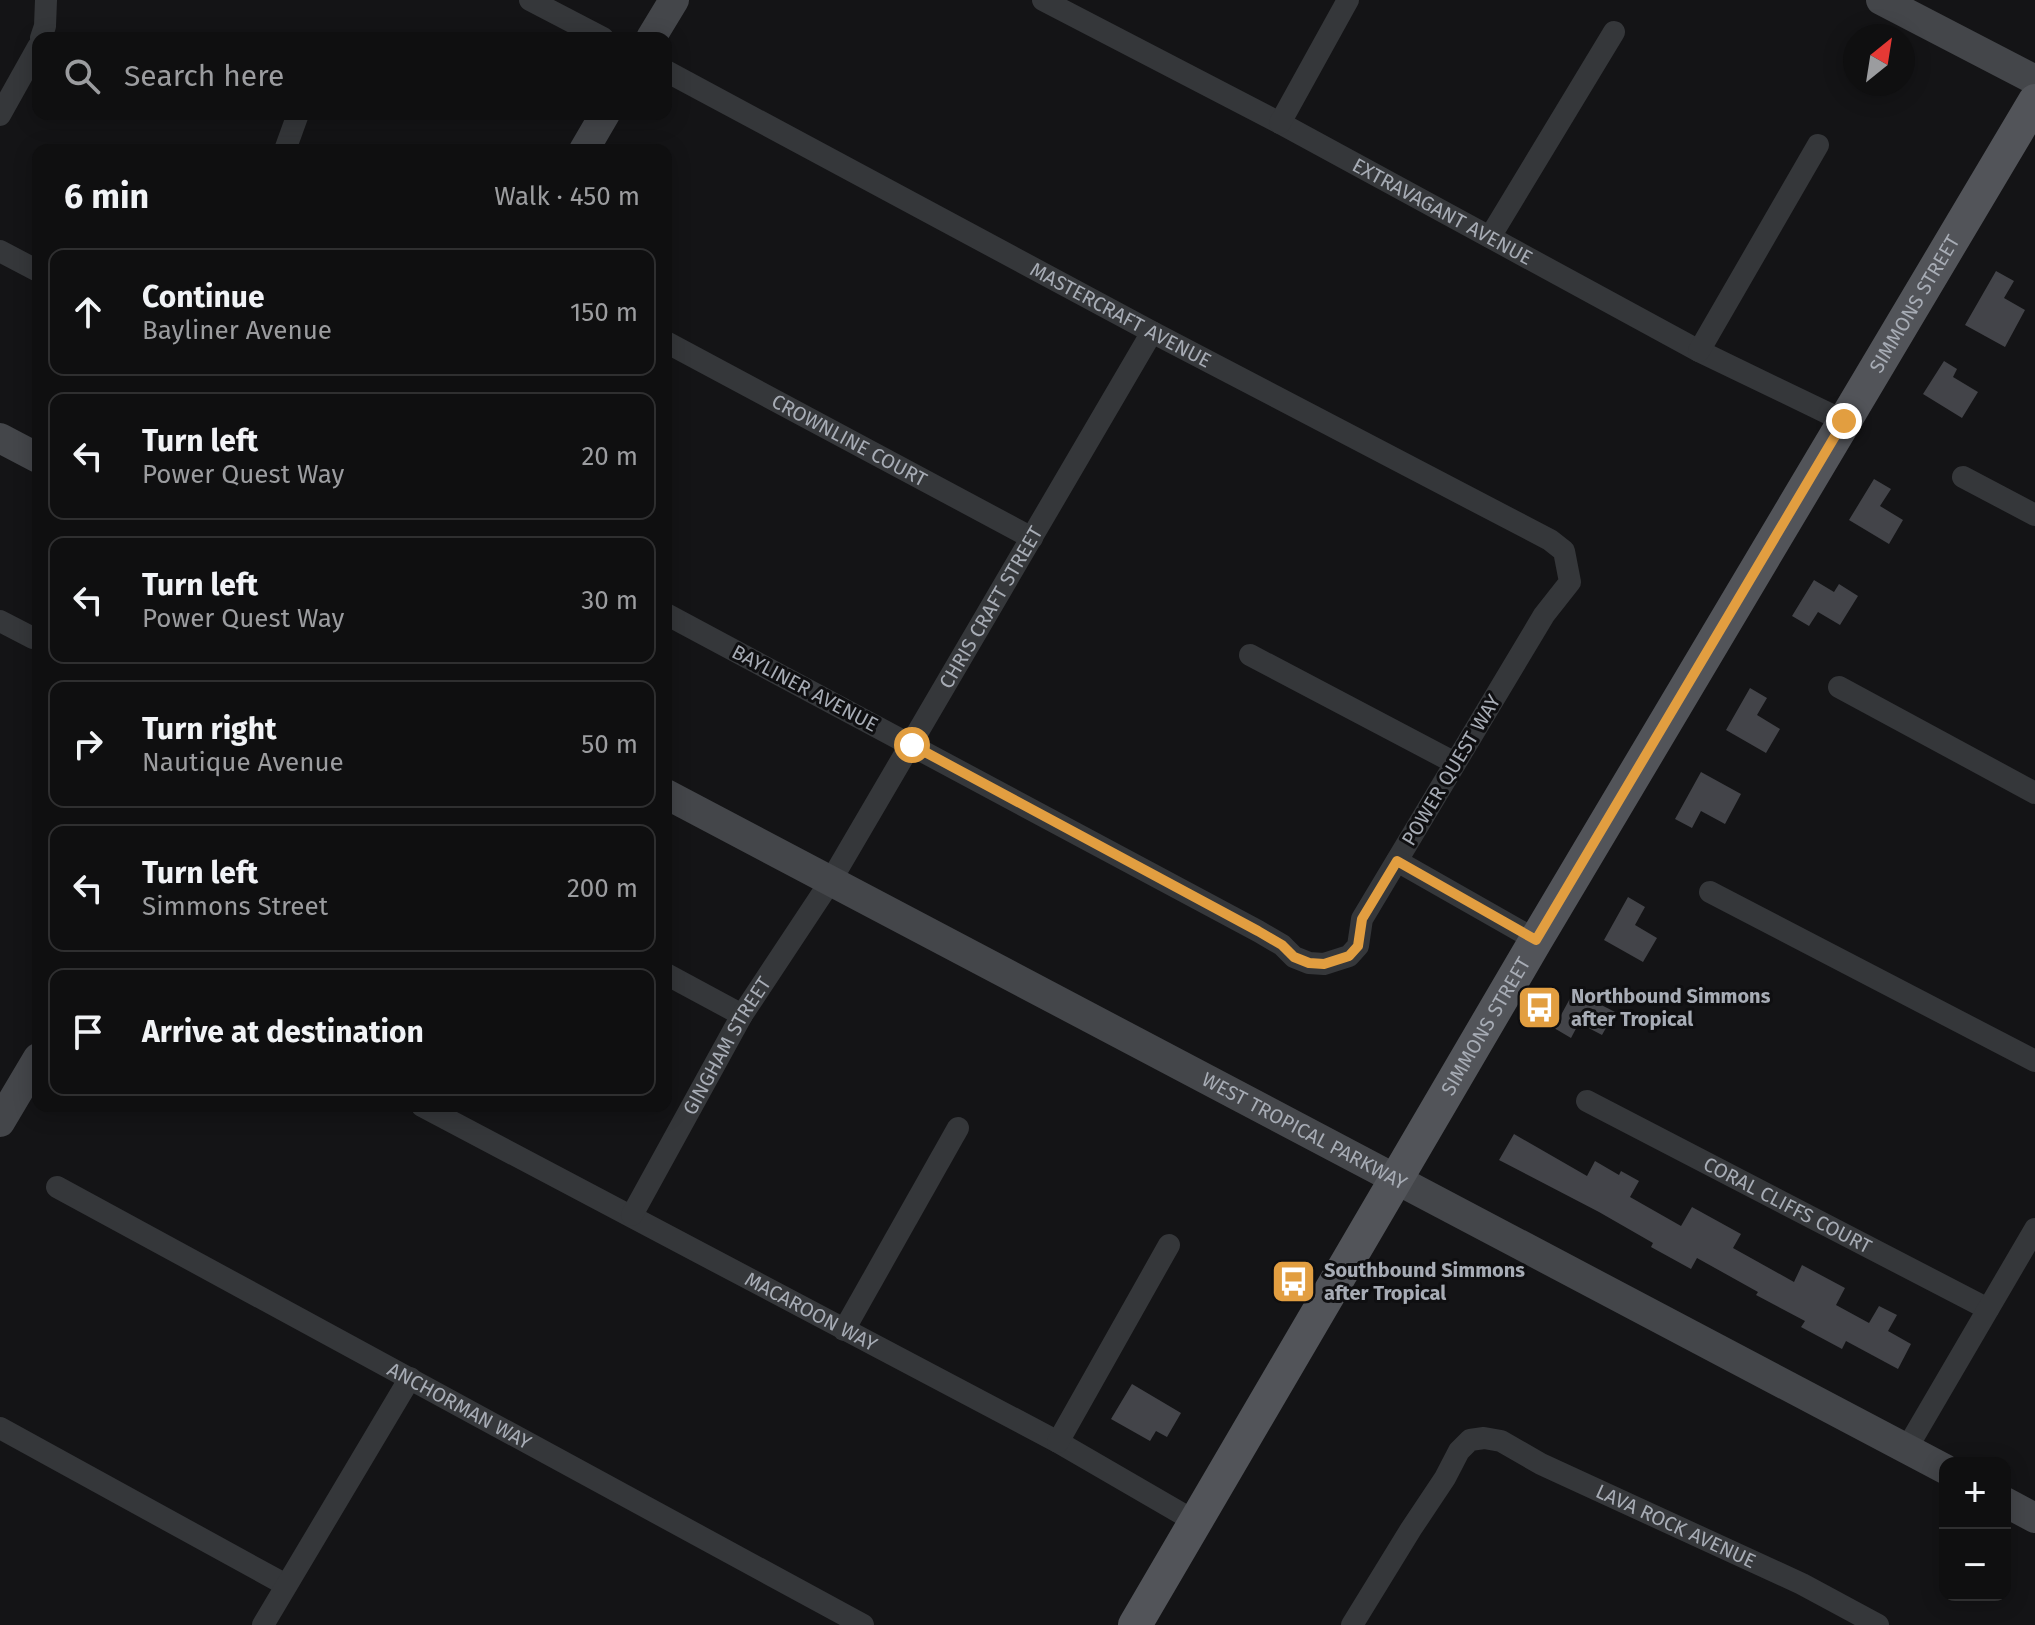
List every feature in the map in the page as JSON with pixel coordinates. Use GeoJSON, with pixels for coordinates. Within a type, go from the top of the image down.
{"type":"FeatureCollection","features":[{"type":"Feature","properties":{"kind":"main road"},"geometry":{"type":"LineString","coordinates":[[655,32],[674,0]]}},
{"type":"Feature","properties":{"kind":"main road"},"geometry":{"type":"LineString","coordinates":[[1900,4],[2035,80]]}},
{"type":"Feature","properties":{"kind":"main road","name":"SIMMONS STREET"},"geometry":{"type":"LineString","coordinates":[[1135,1625],[1536,940],[2035,101]]}},
{"type":"Feature","properties":{"kind":"main road"},"geometry":{"type":"LineString","coordinates":[[588,144],[602,120]]}},
{"type":"Feature","properties":{"kind":"main road"},"geometry":{"type":"LineString","coordinates":[[0,438],[32,455]]}},
{"type":"Feature","properties":{"kind":"main road","name":"WEST TROPICAL PARKWAY"},"geometry":{"type":"LineString","coordinates":[[672,797],[1939,1466]]}},
{"type":"Feature","properties":{"kind":"main road"},"geometry":{"type":"LineString","coordinates":[[0,1122],[32,1068]]}},
{"type":"Feature","properties":{"kind":"main road"},"geometry":{"type":"LineString","coordinates":[[2011,1505],[2035,1518]]}},
{"type":"Feature","properties":{"kind":"street"},"geometry":{"type":"LineString","coordinates":[[43,32],[46,0]]}},
{"type":"Feature","properties":{"kind":"street"},"geometry":{"type":"LineString","coordinates":[[530,0],[591,32]]}},
{"type":"Feature","properties":{"kind":"street","name":"EXTRAVAGANT AVENUE"},"geometry":{"type":"LineString","coordinates":[[1043,0],[1280,123],[1699,351],[1844,421]]}},
{"type":"Feature","properties":{"kind":"street"},"geometry":{"type":"LineString","coordinates":[[1280,123],[1348,0]]}},
{"type":"Feature","properties":{"kind":"street"},"geometry":{"type":"LineString","coordinates":[[1490,237],[1614,32]]}},
{"type":"Feature","properties":{"kind":"street"},"geometry":{"type":"LineString","coordinates":[[0,115],[32,58]]}},
{"type":"Feature","properties":{"kind":"street","name":"MASTERCRAFT AVENUE"},"geometry":{"type":"LineString","coordinates":[[672,74],[1152,332],[1550,540],[1564,551],[1569,564]]}},
{"type":"Feature","properties":{"kind":"street"},"geometry":{"type":"LineString","coordinates":[[287,144],[296,120]]}},
{"type":"Feature","properties":{"kind":"street"},"geometry":{"type":"LineString","coordinates":[[1699,351],[1818,145]]}},
{"type":"Feature","properties":{"kind":"street"},"geometry":{"type":"LineString","coordinates":[[0,251],[32,268]]}},
{"type":"Feature","properties":{"kind":"street","name":"CHRIS CRAFT STREET"},"geometry":{"type":"LineString","coordinates":[[830,882],[1152,332]]}},
{"type":"Feature","properties":{"kind":"street","name":"CROWNLINE COURT"},"geometry":{"type":"LineString","coordinates":[[672,345],[1032,538]]}},
{"type":"Feature","properties":{"kind":"street"},"geometry":{"type":"LineString","coordinates":[[1963,477],[2035,515]]}},
{"type":"Feature","properties":{"kind":"street","name":"POWER QUEST WAY"},"geometry":{"type":"LineString","coordinates":[[1324,964],[1349,956],[1358,946],[1362,919],[1544,615],[1570,582],[1569,564]]}},
{"type":"Feature","properties":{"kind":"street","name":"BAYLINER AVENUE"},"geometry":{"type":"LineString","coordinates":[[672,617],[1258,931],[1282,945],[1294,957],[1309,963],[1324,964]]}},
{"type":"Feature","properties":{"kind":"street"},"geometry":{"type":"LineString","coordinates":[[0,629],[0,621],[32,637]]}},
{"type":"Feature","properties":{"kind":"street"},"geometry":{"type":"LineString","coordinates":[[1250,655],[1455,763]]}},
{"type":"Feature","properties":{"kind":"street"},"geometry":{"type":"LineString","coordinates":[[1839,687],[2035,793]]}},
{"type":"Feature","properties":{"kind":"street"},"geometry":{"type":"LineString","coordinates":[[1397,861],[1536,940]]}},
{"type":"Feature","properties":{"kind":"street","name":"GINGHAM STREET"},"geometry":{"type":"LineString","coordinates":[[632,1215],[742,1015],[830,882]]}},
{"type":"Feature","properties":{"kind":"street"},"geometry":{"type":"LineString","coordinates":[[1710,892],[2035,1061]]}},
{"type":"Feature","properties":{"kind":"street"},"geometry":{"type":"LineString","coordinates":[[672,977],[742,1015]]}},
{"type":"Feature","properties":{"kind":"street","name":"CORAL CLIFFS COURT"},"geometry":{"type":"LineString","coordinates":[[1587,1101],[1988,1309]]}},
{"type":"Feature","properties":{"kind":"street","name":"MACAROON WAY"},"geometry":{"type":"LineString","coordinates":[[434,1112],[1058,1442],[1196,1522]]}},
{"type":"Feature","properties":{"kind":"street"},"geometry":{"type":"LineString","coordinates":[[844,1330],[958,1128]]}},
{"type":"Feature","properties":{"kind":"street","name":"ANCHORMAN WAY"},"geometry":{"type":"LineString","coordinates":[[57,1187],[863,1625]]}},
{"type":"Feature","properties":{"kind":"street"},"geometry":{"type":"LineString","coordinates":[[1907,1448],[2035,1229]]}},
{"type":"Feature","properties":{"kind":"street"},"geometry":{"type":"LineString","coordinates":[[1058,1442],[1169,1245]]}},
{"type":"Feature","properties":{"kind":"street"},"geometry":{"type":"LineString","coordinates":[[263,1625],[410,1378]]}},
{"type":"Feature","properties":{"kind":"street"},"geometry":{"type":"LineString","coordinates":[[0,1428],[286,1585]]}},
{"type":"Feature","properties":{"kind":"street","name":"LAVA ROCK AVENUE"},"geometry":{"type":"LineString","coordinates":[[1352,1625],[1459,1451],[1470,1440],[1484,1438],[1501,1441],[1541,1464],[1802,1584],[1878,1625]]}},
{"type":"Feature","properties":{"kind":"building"},"geometry":{"type":"Polygon","coordinates":[[[1996,271],[2014,281],[2004,298],[2025,310],[2005,347],[1965,325],[1996,271]]]}},
{"type":"Feature","properties":{"kind":"building"},"geometry":{"type":"Polygon","coordinates":[[[1944,361],[1957,369],[1953,377],[1978,392],[1962,418],[1923,394],[1944,361]]]}},
{"type":"Feature","properties":{"kind":"building"},"geometry":{"type":"Polygon","coordinates":[[[1874,479],[1891,489],[1880,506],[1903,520],[1889,544],[1849,520],[1874,479]]]}},
{"type":"Feature","properties":{"kind":"building"},"geometry":{"type":"Polygon","coordinates":[[[1814,580],[1834,592],[1839,584],[1858,596],[1840,625],[1818,612],[1809,626],[1792,616],[1814,580]]]}},
{"type":"Feature","properties":{"kind":"building"},"geometry":{"type":"Polygon","coordinates":[[[1750,688],[1767,698],[1757,715],[1780,729],[1766,753],[1726,730],[1750,688]]]}},
{"type":"Feature","properties":{"kind":"building"},"geometry":{"type":"Polygon","coordinates":[[[1701,772],[1741,794],[1725,824],[1701,811],[1692,828],[1675,819],[1701,772]]]}},
{"type":"Feature","properties":{"kind":"building"},"geometry":{"type":"Polygon","coordinates":[[[1628,897],[1645,907],[1635,925],[1657,938],[1643,962],[1604,940],[1628,897]]]}},
{"type":"Feature","properties":{"kind":"building"},"geometry":{"type":"Polygon","coordinates":[[[1574,991],[1615,1012],[1602,1035],[1579,1023],[1571,1038],[1554,1028],[1574,991]]]}},
{"type":"Feature","properties":{"kind":"building"},"geometry":{"type":"Polygon","coordinates":[[[1514,1134],[1587,1176],[1595,1161],[1619,1175],[1621,1171],[1639,1181],[1630,1197],[1681,1226],[1692,1207],[1741,1234],[1733,1248],[1794,1282],[1802,1265],[1845,1288],[1836,1305],[1869,1323],[1879,1306],[1897,1315],[1888,1331],[1911,1344],[1898,1369],[1846,1341],[1842,1349],[1801,1327],[1805,1321],[1697,1258],[1691,1269],[1599,1212],[1499,1160],[1514,1134]]]}},
{"type":"Feature","properties":{"kind":"building"},"geometry":{"type":"Polygon","coordinates":[[[1132,1384],[1181,1413],[1167,1437],[1156,1431],[1150,1441],[1111,1419],[1132,1384]]]}},
{"type":"Feature","properties":{"kind":"place","name":"Northbound Simmons after Tropical"},"geometry":{"type":"Point","coordinates":[1540,1007]}},
{"type":"Feature","properties":{"kind":"place","name":"Southbound Simmons after Tropical"},"geometry":{"type":"Point","coordinates":[1293,1282]}},
{"type":"Feature","properties":{"kind":"route"},"geometry":{"type":"LineString","coordinates":[[912,745],[1258,931],[1282,945],[1294,957],[1309,963],[1324,964],[1349,956],[1358,946],[1362,919],[1397,861],[1536,940],[1844,421]]}}]}
